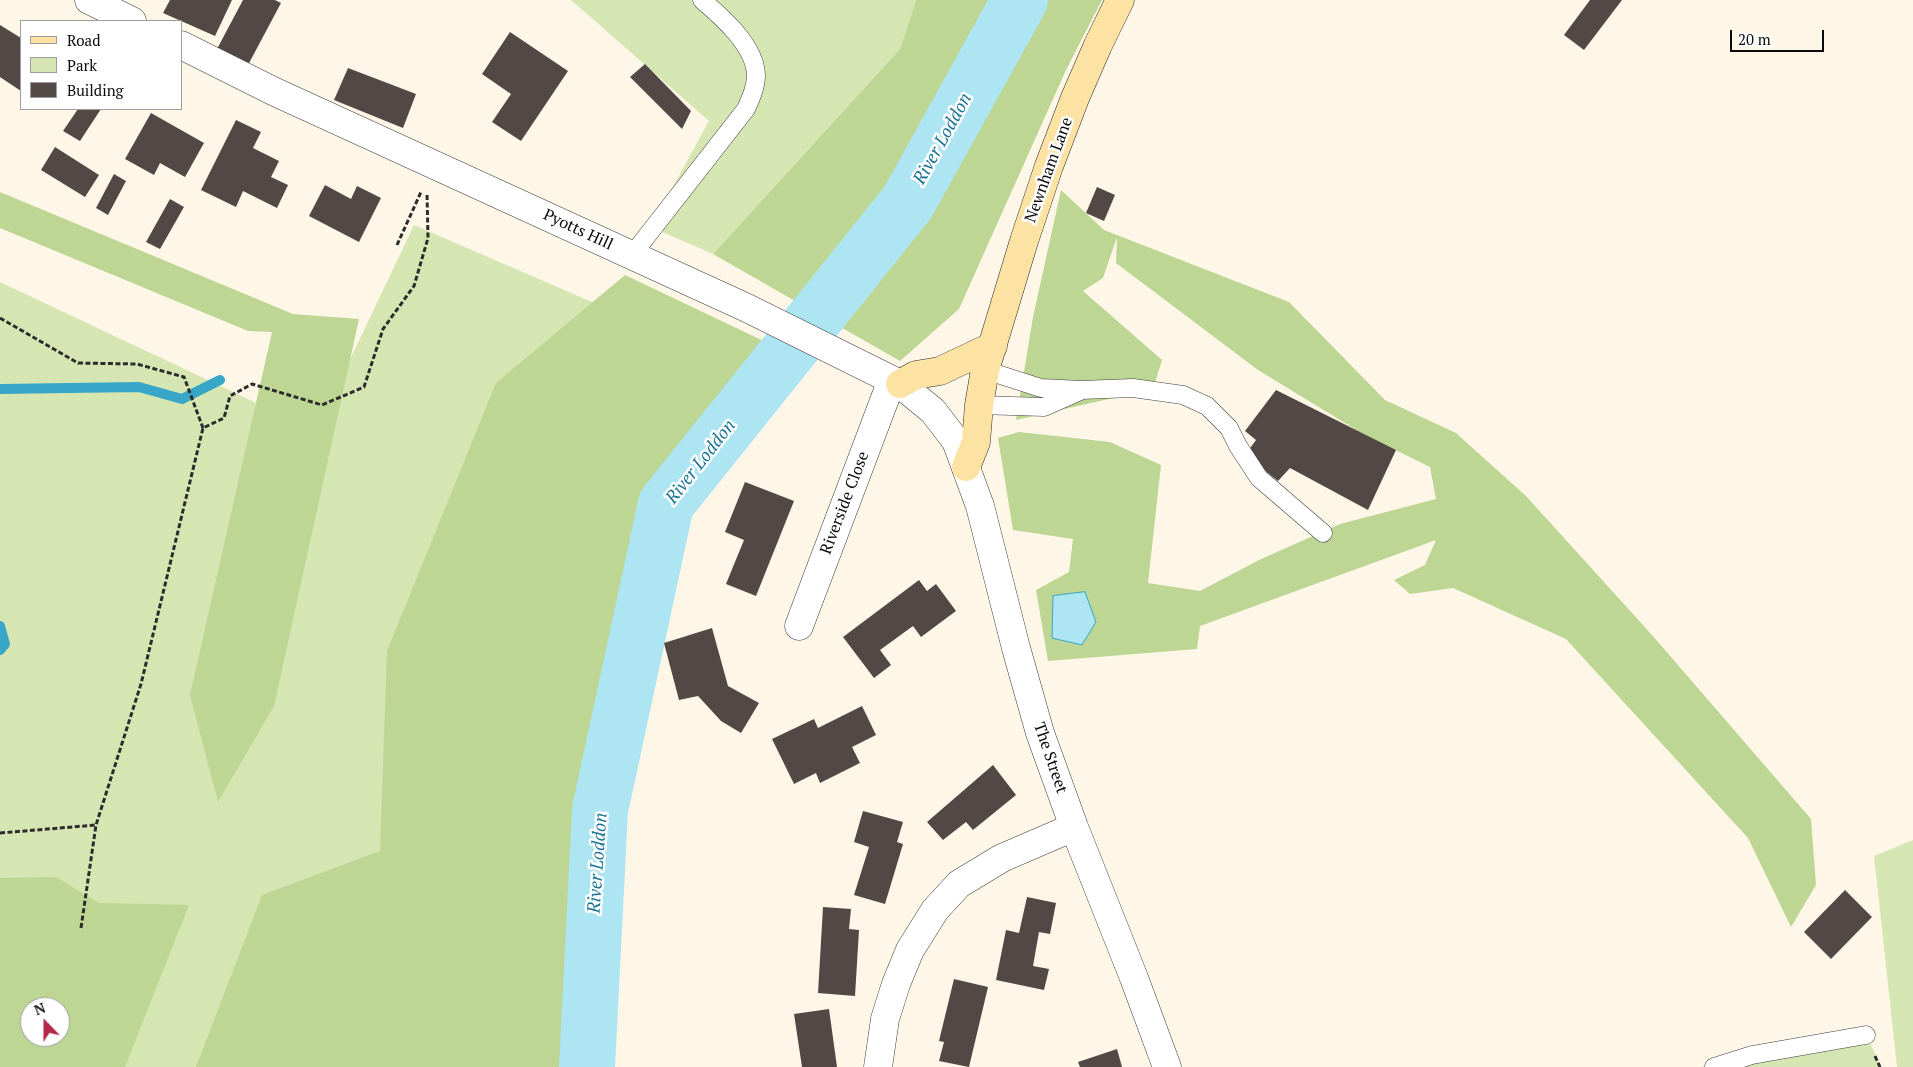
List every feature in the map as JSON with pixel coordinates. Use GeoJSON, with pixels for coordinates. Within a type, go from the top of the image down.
{"type":"FeatureCollection","features":[{"type":"Feature","properties":{"kind":"street"},"geometry":{"type":"LineString","coordinates":[[89,0],[130,20]]}},
{"type":"Feature","properties":{"kind":"street","name":"Newnham Lane"},"geometry":{"type":"LineString","coordinates":[[966,467],[976,442],[979,404],[989,358],[1024,240],[1049,166],[1090,62],[1120,0]]}},
{"type":"Feature","properties":{"kind":"street","name":"Pyotts Hill"},"geometry":{"type":"LineString","coordinates":[[182,46],[431,171],[632,255],[747,308],[896,382],[933,411],[956,441]]}},
{"type":"Feature","properties":{"kind":"street"},"geometry":{"type":"LineString","coordinates":[[896,382],[916,375],[940,371],[989,358]]}},
{"type":"Feature","properties":{"kind":"street","name":"Riverside Close"},"geometry":{"type":"LineString","coordinates":[[799,626],[896,382]]}},
{"type":"Feature","properties":{"kind":"street","name":"The Street"},"geometry":{"type":"LineString","coordinates":[[956,441],[980,506],[1040,733],[1074,828],[1134,978],[1167,1067]]}},
{"type":"Feature","properties":{"kind":"street"},"geometry":{"type":"LineString","coordinates":[[878,1067],[885,1019],[896,984],[910,950],[935,910],[959,884],[1002,858],[1074,828]]}},
{"type":"Feature","properties":{"kind":"lane"},"geometry":{"type":"LineString","coordinates":[[632,255],[746,109],[754,93],[756,74],[747,46],[726,20],[702,0]]}},
{"type":"Feature","properties":{"kind":"lane"},"geometry":{"type":"LineString","coordinates":[[989,358],[1041,388],[1081,390],[1133,388],[1183,395],[1207,406],[1229,428],[1238,446],[1259,478],[1323,533]]}},
{"type":"Feature","properties":{"kind":"lane"},"geometry":{"type":"LineString","coordinates":[[979,404],[1044,407],[1081,390]]}},
{"type":"Feature","properties":{"kind":"lane"},"geometry":{"type":"LineString","coordinates":[[1714,1067],[1752,1055],[1866,1035]]}},
{"type":"Feature","properties":{"kind":"path"},"geometry":{"type":"LineString","coordinates":[[397,245],[431,171]]}},
{"type":"Feature","properties":{"kind":"path"},"geometry":{"type":"LineString","coordinates":[[203,428],[224,418],[230,396],[252,384],[322,405],[364,387],[383,330],[414,286],[428,238],[426,199],[431,171]]}},
{"type":"Feature","properties":{"kind":"path"},"geometry":{"type":"LineString","coordinates":[[0,318],[78,363],[137,364],[184,377],[203,428],[141,684],[96,825],[81,928]]}},
{"type":"Feature","properties":{"kind":"path"},"geometry":{"type":"LineString","coordinates":[[0,833],[96,825]]}},
{"type":"Feature","properties":{"kind":"green space"},"geometry":{"type":"Polygon","coordinates":[[[571,0],[916,0],[900,49],[713,254],[651,227],[709,121],[571,0]]]}},
{"type":"Feature","properties":{"kind":"green space"},"geometry":{"type":"Polygon","coordinates":[[[916,0],[1102,0],[1066,70],[959,309],[900,361],[713,254],[900,49],[916,0]]]}},
{"type":"Feature","properties":{"kind":"green space"},"geometry":{"type":"Polygon","coordinates":[[[1061,190],[1104,230],[1289,302],[1385,400],[1456,433],[1526,496],[1652,635],[1811,819],[1816,885],[1791,927],[1748,838],[1566,639],[1453,588],[1410,594],[1394,580],[1425,565],[1436,540],[1200,626],[1197,649],[1048,661],[1036,590],[1069,572],[1073,539],[1013,530],[998,438],[1019,432],[1110,442],[1161,465],[1148,583],[1200,591],[1261,559],[1340,524],[1436,499],[1430,467],[1363,434],[1258,370],[1116,263],[1117,237],[1103,278],[1083,291],[1162,360],[1153,389],[1016,420],[1033,317],[1061,190]]]}},
{"type":"Feature","properties":{"kind":"green space"},"geometry":{"type":"Polygon","coordinates":[[[0,192],[293,314],[359,319],[274,706],[218,802],[190,695],[272,332],[248,331],[0,228],[0,192]]]}},
{"type":"Feature","properties":{"kind":"green space"},"geometry":{"type":"Polygon","coordinates":[[[414,225],[731,362],[635,472],[543,1067],[0,1067],[0,282],[316,431],[414,225]]]}},
{"type":"Feature","properties":{"kind":"green space"},"geometry":{"type":"Polygon","coordinates":[[[625,275],[772,345],[653,502],[584,813],[566,1067],[196,1067],[262,895],[380,851],[387,651],[496,383],[625,275]]]}},
{"type":"Feature","properties":{"kind":"green space"},"geometry":{"type":"Polygon","coordinates":[[[1913,840],[1913,1067],[1897,1067],[1874,856],[1913,840]]]}},
{"type":"Feature","properties":{"kind":"green space"},"geometry":{"type":"Polygon","coordinates":[[[56,877],[99,903],[189,905],[125,1067],[0,1067],[0,878],[56,877]]]}},
{"type":"Feature","properties":{"kind":"green space"},"geometry":{"type":"Polygon","coordinates":[[[1866,1034],[1881,1067],[1701,1067],[1753,1050],[1866,1034]]]}},
{"type":"Feature","properties":{"kind":"water"},"geometry":{"type":"Polygon","coordinates":[[[1085,592],[1096,622],[1082,645],[1052,638],[1053,596],[1085,592]]]}},
{"type":"Feature","properties":{"kind":"building"},"geometry":{"type":"Polygon","coordinates":[[[170,0],[232,0],[215,36],[163,13],[170,0]]]}},
{"type":"Feature","properties":{"kind":"building"},"geometry":{"type":"Polygon","coordinates":[[[243,0],[275,0],[281,3],[248,65],[217,49],[243,0]]]}},
{"type":"Feature","properties":{"kind":"building"},"geometry":{"type":"Polygon","coordinates":[[[1590,0],[1622,0],[1584,50],[1564,35],[1590,0]]]}},
{"type":"Feature","properties":{"kind":"building"},"geometry":{"type":"Polygon","coordinates":[[[0,25],[20,37],[20,90],[0,77],[0,25]]]}},
{"type":"Feature","properties":{"kind":"building"},"geometry":{"type":"Polygon","coordinates":[[[510,32],[568,71],[521,141],[492,122],[511,94],[482,74],[510,32]]]}},
{"type":"Feature","properties":{"kind":"building"},"geometry":{"type":"Polygon","coordinates":[[[645,64],[691,111],[682,129],[630,77],[645,64]]]}},
{"type":"Feature","properties":{"kind":"building"},"geometry":{"type":"Polygon","coordinates":[[[348,68],[416,94],[403,128],[334,100],[348,68]]]}},
{"type":"Feature","properties":{"kind":"building"},"geometry":{"type":"Polygon","coordinates":[[[77,110],[100,110],[80,141],[63,131],[77,110]]]}},
{"type":"Feature","properties":{"kind":"building"},"geometry":{"type":"Polygon","coordinates":[[[151,113],[204,143],[185,177],[160,163],[154,175],[125,159],[151,113]]]}},
{"type":"Feature","properties":{"kind":"building"},"geometry":{"type":"Polygon","coordinates":[[[236,120],[261,132],[253,148],[279,161],[271,177],[288,185],[277,208],[243,191],[236,207],[201,190],[236,120]]]}},
{"type":"Feature","properties":{"kind":"building"},"geometry":{"type":"Polygon","coordinates":[[[55,147],[99,175],[85,197],[41,170],[55,147]]]}},
{"type":"Feature","properties":{"kind":"building"},"geometry":{"type":"Polygon","coordinates":[[[114,174],[126,181],[108,215],[96,208],[114,174]]]}},
{"type":"Feature","properties":{"kind":"building"},"geometry":{"type":"Polygon","coordinates":[[[325,185],[351,199],[357,186],[381,198],[359,242],[309,216],[325,185]]]}},
{"type":"Feature","properties":{"kind":"building"},"geometry":{"type":"Polygon","coordinates":[[[1097,187],[1115,195],[1104,221],[1086,213],[1097,187]]]}},
{"type":"Feature","properties":{"kind":"building"},"geometry":{"type":"Polygon","coordinates":[[[170,199],[184,207],[160,249],[146,242],[170,199]]]}},
{"type":"Feature","properties":{"kind":"building"},"geometry":{"type":"Polygon","coordinates":[[[1276,390],[1396,450],[1368,510],[1290,468],[1278,481],[1245,455],[1256,440],[1245,431],[1276,390]]]}},
{"type":"Feature","properties":{"kind":"building"},"geometry":{"type":"Polygon","coordinates":[[[745,482],[794,501],[756,596],[726,584],[744,540],[725,532],[745,482]]]}},
{"type":"Feature","properties":{"kind":"building"},"geometry":{"type":"Polygon","coordinates":[[[919,580],[927,591],[936,584],[956,611],[921,637],[913,626],[880,650],[891,665],[874,678],[843,637],[919,580]]]}},
{"type":"Feature","properties":{"kind":"building"},"geometry":{"type":"Polygon","coordinates":[[[712,628],[728,686],[759,703],[741,733],[721,721],[698,696],[679,700],[664,643],[712,628]]]}},
{"type":"Feature","properties":{"kind":"building"},"geometry":{"type":"Polygon","coordinates":[[[862,706],[876,735],[852,747],[860,763],[820,783],[816,773],[794,784],[772,739],[814,719],[818,728],[862,706]]]}},
{"type":"Feature","properties":{"kind":"building"},"geometry":{"type":"Polygon","coordinates":[[[993,765],[1016,795],[973,830],[966,822],[943,840],[927,822],[993,765]]]}},
{"type":"Feature","properties":{"kind":"building"},"geometry":{"type":"Polygon","coordinates":[[[863,811],[903,822],[897,842],[903,844],[885,904],[854,895],[869,847],[854,842],[863,811]]]}},
{"type":"Feature","properties":{"kind":"building"},"geometry":{"type":"Polygon","coordinates":[[[1845,890],[1872,917],[1831,959],[1804,932],[1845,890]]]}},
{"type":"Feature","properties":{"kind":"building"},"geometry":{"type":"Polygon","coordinates":[[[1027,897],[1056,903],[1050,934],[1039,932],[1033,966],[1049,969],[1044,990],[996,980],[1006,930],[1019,933],[1027,897]]]}},
{"type":"Feature","properties":{"kind":"building"},"geometry":{"type":"Polygon","coordinates":[[[823,907],[851,909],[849,929],[859,930],[855,996],[818,993],[823,907]]]}},
{"type":"Feature","properties":{"kind":"building"},"geometry":{"type":"Polygon","coordinates":[[[954,979],[988,987],[969,1067],[939,1061],[944,1042],[939,1041],[954,979]]]}},
{"type":"Feature","properties":{"kind":"building"},"geometry":{"type":"Polygon","coordinates":[[[829,1009],[837,1067],[802,1067],[794,1014],[829,1009]]]}},
{"type":"Feature","properties":{"kind":"building"},"geometry":{"type":"Polygon","coordinates":[[[1117,1049],[1122,1067],[1080,1067],[1078,1062],[1117,1049]]]}},
{"type":"Feature","properties":{"kind":"waterway","name":"River Loddon"},"geometry":{"type":"LineString","coordinates":[[587,1067],[600,810],[666,504],[908,202],[1020,0]]}},
{"type":"Feature","properties":{"kind":"waterway"},"geometry":{"type":"LineString","coordinates":[[0,389],[139,387],[182,399],[220,380]]}},
{"type":"Feature","properties":{"kind":"waterway"},"geometry":{"type":"LineString","coordinates":[[0,626],[5,644],[0,650]]}}]}
